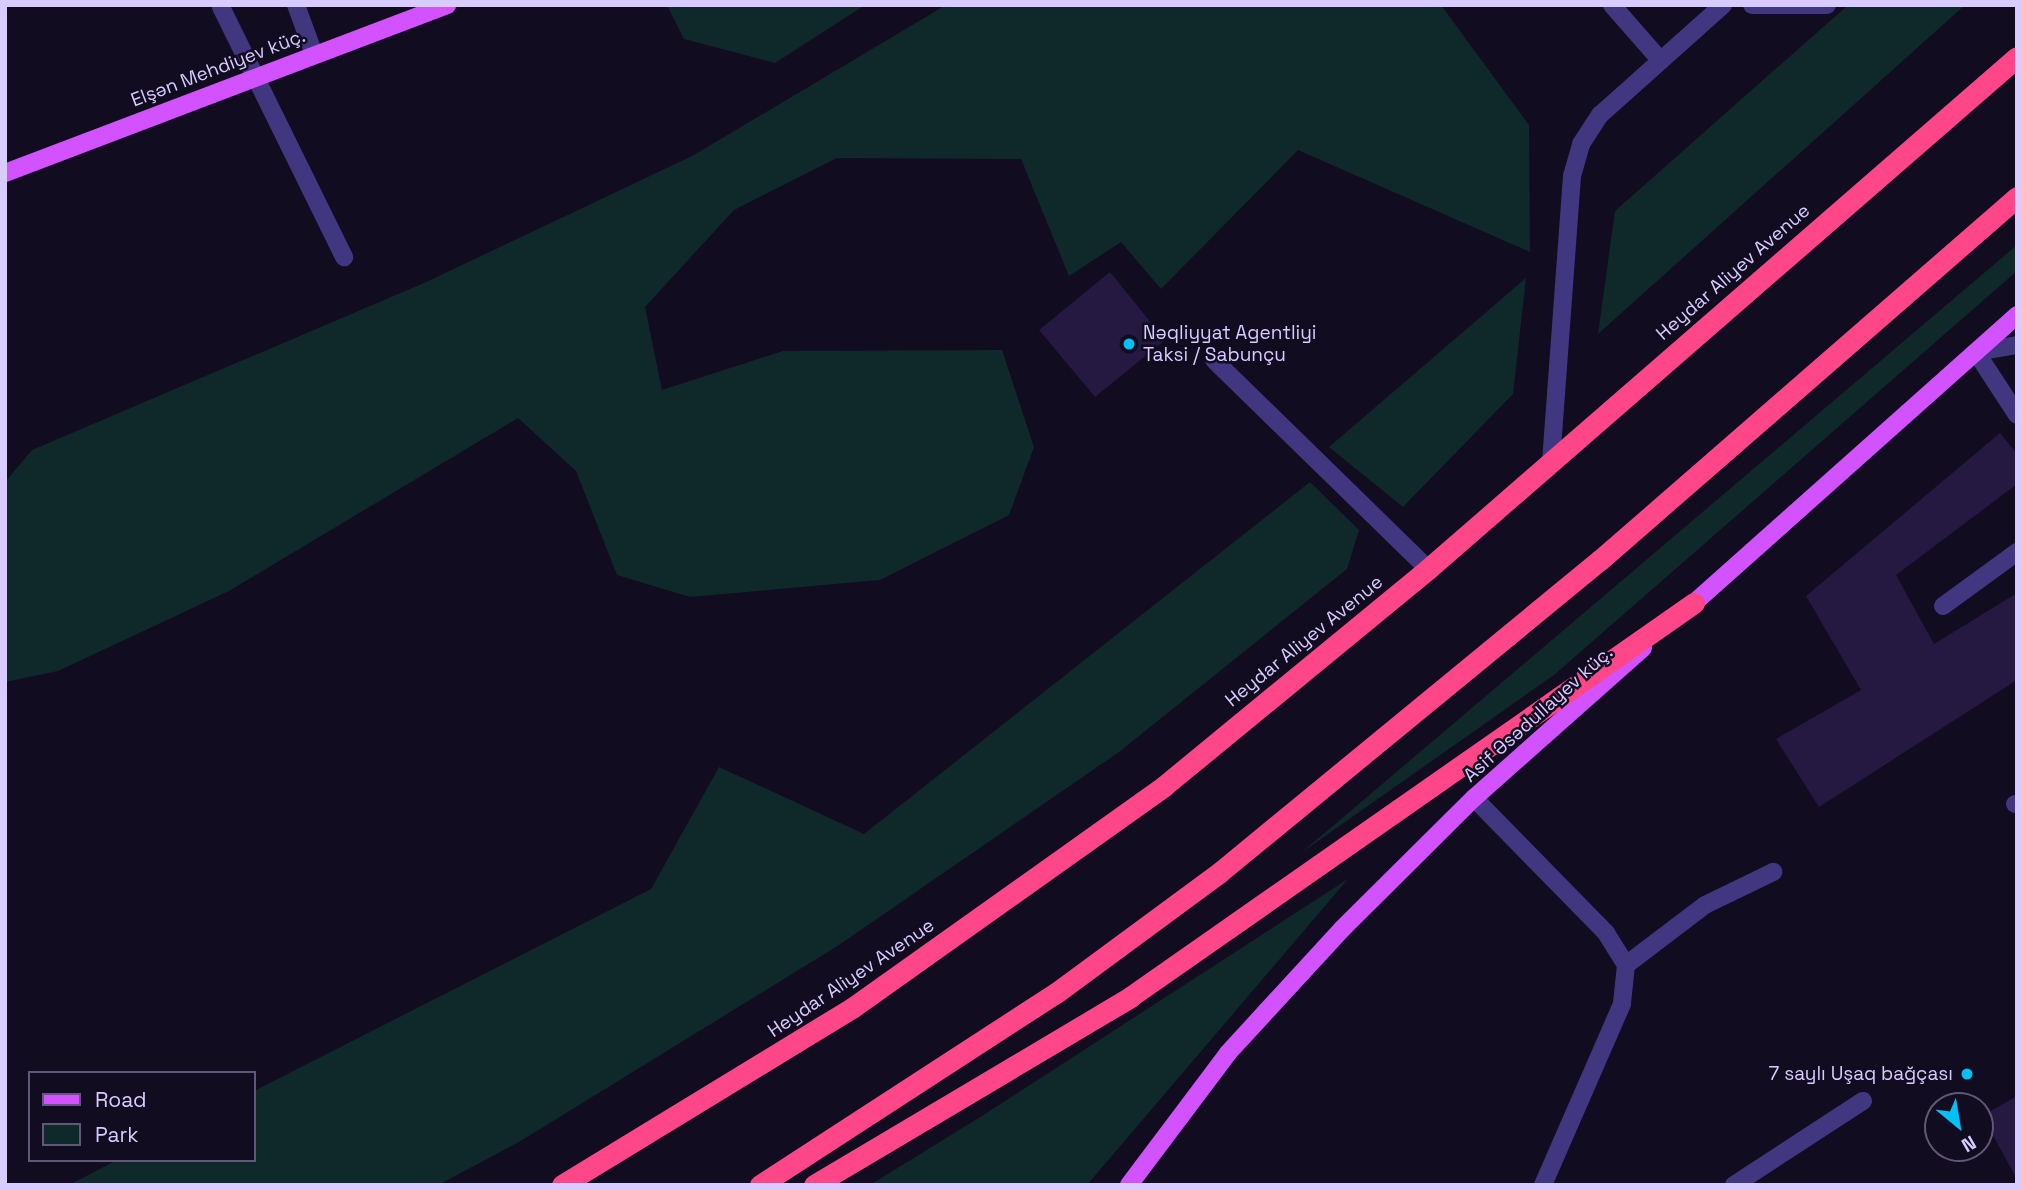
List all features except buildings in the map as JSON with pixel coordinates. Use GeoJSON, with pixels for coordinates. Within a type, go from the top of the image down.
{"type":"FeatureCollection","features":[{"type":"Feature","properties":{"kind":"highway","name":"Heydar Aliyev Avenue"},"geometry":{"type":"LineString","coordinates":[[562,1185],[852,1009],[1164,786],[1428,569],[2017,57]]}},
{"type":"Feature","properties":{"kind":"highway"},"geometry":{"type":"LineString","coordinates":[[760,1185],[1056,993],[1220,872],[1590,569],[2017,197]]}},
{"type":"Feature","properties":{"kind":"highway"},"geometry":{"type":"LineString","coordinates":[[814,1185],[1130,998],[1694,603]]}},
{"type":"Feature","properties":{"kind":"main road","name":"Elşən Mehdiyev küç."},"geometry":{"type":"LineString","coordinates":[[5,173],[447,5]]}},
{"type":"Feature","properties":{"kind":"main road","name":"Asif Əsədullayev küç."},"geometry":{"type":"LineString","coordinates":[[1133,1184],[1228,1053],[1474,799],[2017,315]]}},
{"type":"Feature","properties":{"kind":"street"},"geometry":{"type":"LineString","coordinates":[[296,5],[314,54]]}},
{"type":"Feature","properties":{"kind":"street"},"geometry":{"type":"LineString","coordinates":[[1612,5],[1661,61]]}},
{"type":"Feature","properties":{"kind":"street"},"geometry":{"type":"LineString","coordinates":[[1551,462],[1572,176],[1600,116],[1723,5]]}},
{"type":"Feature","properties":{"kind":"street"},"geometry":{"type":"LineString","coordinates":[[1752,5],[1828,5]]}},
{"type":"Feature","properties":{"kind":"street"},"geometry":{"type":"LineString","coordinates":[[221,7],[251,78],[344,257]]}},
{"type":"Feature","properties":{"kind":"street"},"geometry":{"type":"LineString","coordinates":[[2017,345],[1976,352],[2017,415]]}},
{"type":"Feature","properties":{"kind":"street"},"geometry":{"type":"LineString","coordinates":[[1214,360],[1428,569]]}},
{"type":"Feature","properties":{"kind":"street"},"geometry":{"type":"LineString","coordinates":[[1943,606],[2017,552]]}},
{"type":"Feature","properties":{"kind":"street"},"geometry":{"type":"LineString","coordinates":[[1474,799],[1606,933],[1626,965],[1622,1004],[1543,1185]]}},
{"type":"Feature","properties":{"kind":"street"},"geometry":{"type":"LineString","coordinates":[[1626,965],[1705,905],[1773,872]]}},
{"type":"Feature","properties":{"kind":"street"},"geometry":{"type":"LineString","coordinates":[[1745,1182],[1863,1101]]}},
{"type":"Feature","properties":{"kind":"green space"},"geometry":{"type":"Polygon","coordinates":[[[667,5],[865,5],[775,63],[684,39],[667,5]]]}},
{"type":"Feature","properties":{"kind":"green space"},"geometry":{"type":"Polygon","coordinates":[[[946,5],[1441,5],[1529,125],[1530,252],[1298,150],[1161,289],[1121,242],[1069,276],[1021,159],[837,158],[734,210],[645,307],[662,390],[783,351],[1002,350],[1034,447],[1009,515],[880,580],[690,597],[617,575],[576,471],[518,418],[229,591],[58,671],[5,682],[5,482],[32,450],[424,283],[692,156],[946,5]]]}},
{"type":"Feature","properties":{"kind":"green space"},"geometry":{"type":"Polygon","coordinates":[[[1848,5],[1965,5],[1598,334],[1615,211],[1848,5]]]}},
{"type":"Feature","properties":{"kind":"green space"},"geometry":{"type":"Polygon","coordinates":[[[2017,245],[2017,271],[1554,675],[1301,853],[2017,245]]]}},
{"type":"Feature","properties":{"kind":"green space"},"geometry":{"type":"Polygon","coordinates":[[[1526,278],[1513,394],[1403,507],[1329,447],[1526,278]]]}},
{"type":"Feature","properties":{"kind":"green space"},"geometry":{"type":"Polygon","coordinates":[[[1310,482],[1359,530],[1347,569],[1119,752],[839,945],[519,1142],[438,1185],[69,1185],[113,1162],[256,1162],[256,1090],[651,889],[719,767],[864,834],[1310,482]]]}},
{"type":"Feature","properties":{"kind":"green space"},"geometry":{"type":"Polygon","coordinates":[[[1348,879],[1087,1185],[870,1185],[985,1114],[1348,879]]]}},
{"type":"Feature","properties":{"kind":"place","name":"Nəqliyyat Agentliyi Taksi / Sabunçu"},"geometry":{"type":"Point","coordinates":[1129,344]}},
{"type":"Feature","properties":{"kind":"place","name":"7 saylı Uşaq bağçası"},"geometry":{"type":"Point","coordinates":[1967,1074]}}]}
